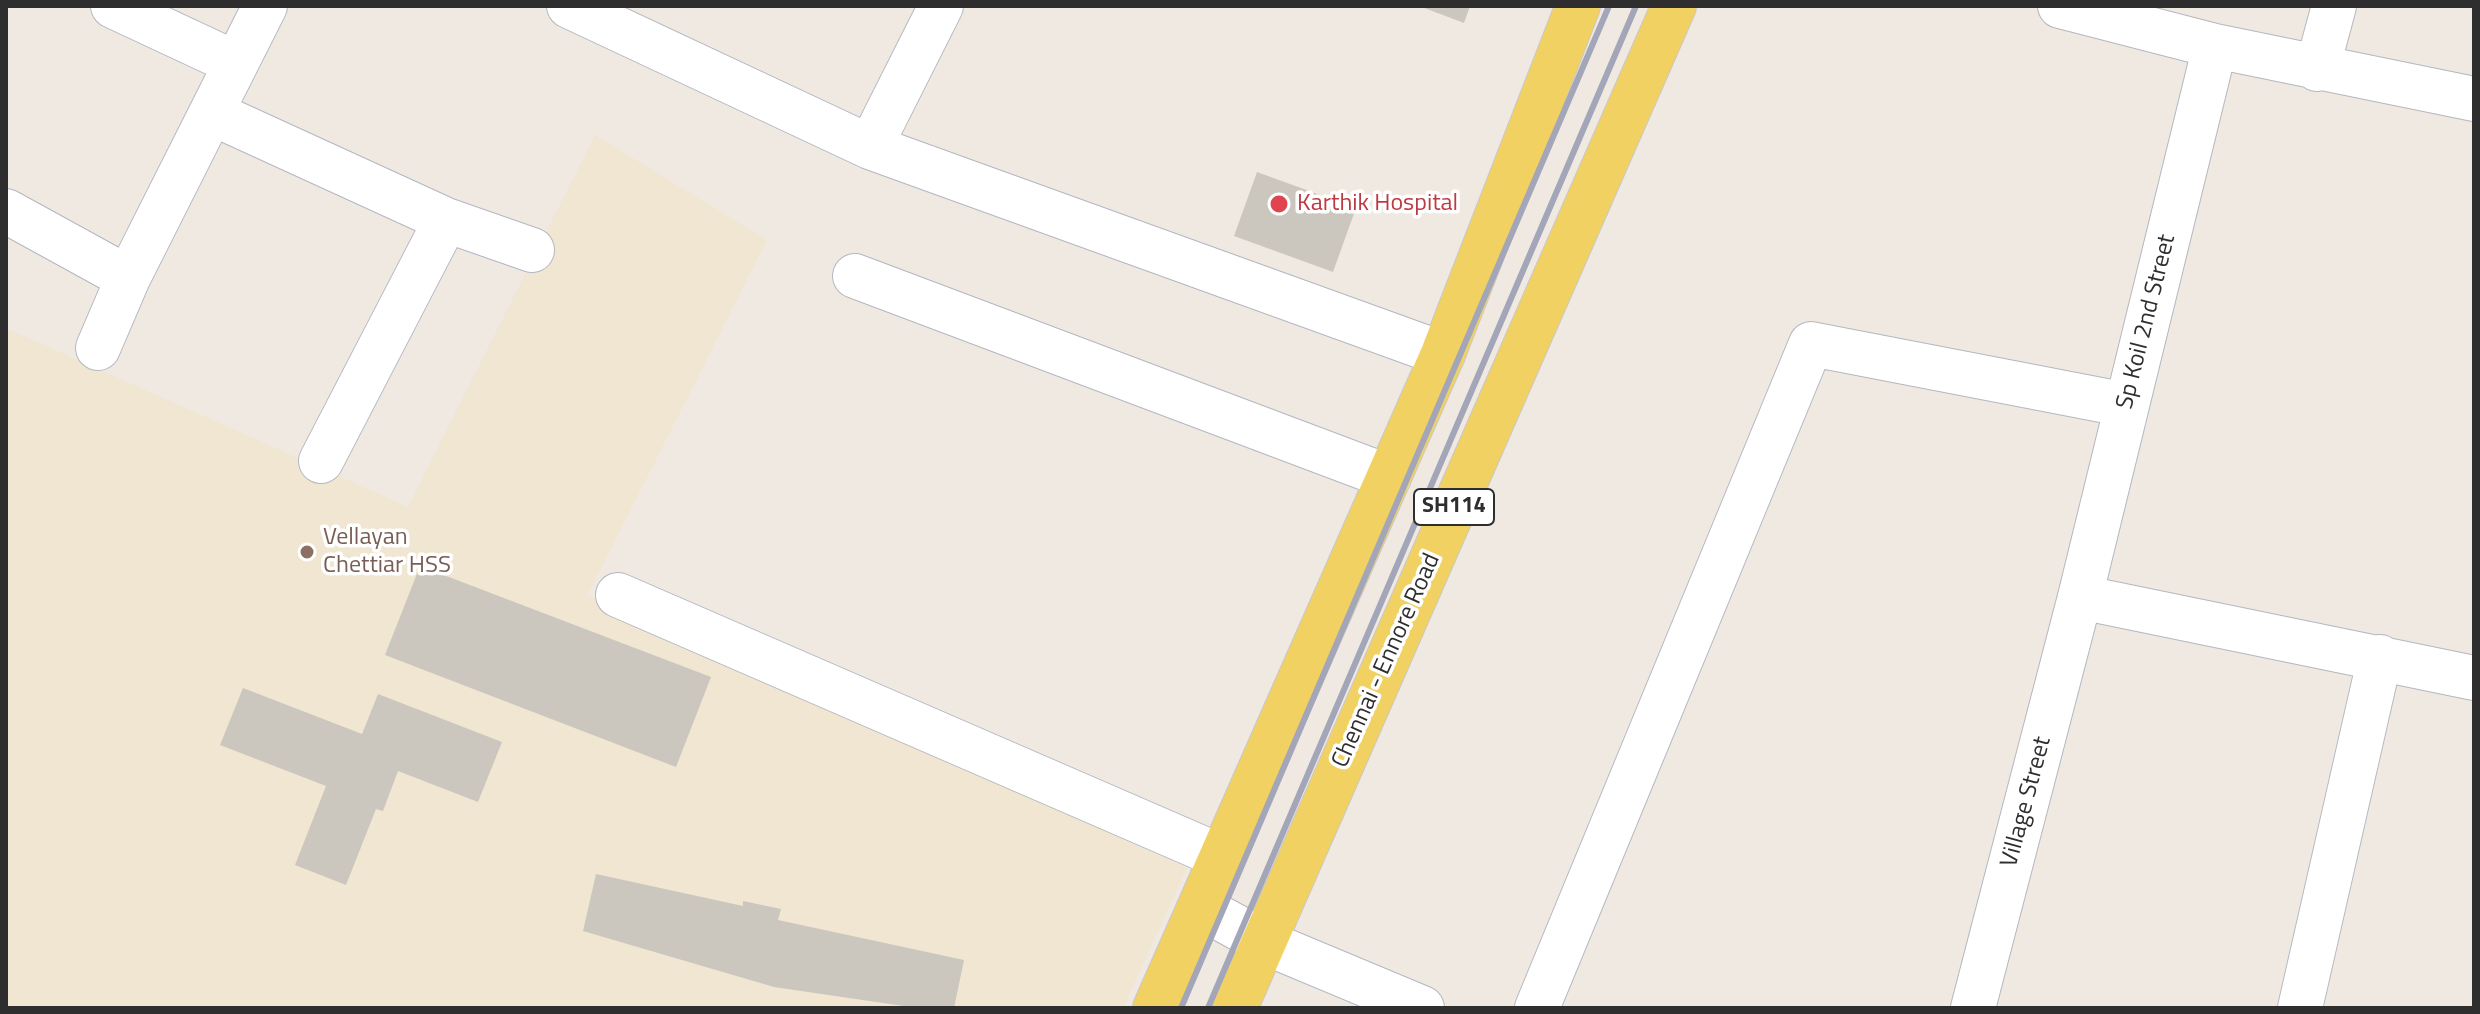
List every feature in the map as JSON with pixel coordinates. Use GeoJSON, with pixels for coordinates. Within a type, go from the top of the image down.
{"type":"FeatureCollection","features":[{"type":"Feature","properties":{"kind":"main road","name":"SH114"},"geometry":{"type":"LineString","coordinates":[[1155,1008],[1443,354],[1578,6]]}},
{"type":"Feature","properties":{"kind":"main road","name":"Chennai - Ennore Road"},"geometry":{"type":"LineString","coordinates":[[1235,1008],[1674,6]]}},
{"type":"Feature","properties":{"kind":"street"},"geometry":{"type":"LineString","coordinates":[[113,6],[235,63]]}},
{"type":"Feature","properties":{"kind":"street"},"geometry":{"type":"LineString","coordinates":[[98,348],[128,278],[265,6]]}},
{"type":"Feature","properties":{"kind":"street"},"geometry":{"type":"LineString","coordinates":[[569,6],[870,147],[1443,354]]}},
{"type":"Feature","properties":{"kind":"street"},"geometry":{"type":"LineString","coordinates":[[870,147],[941,6]]}},
{"type":"Feature","properties":{"kind":"street"},"geometry":{"type":"LineString","coordinates":[[2060,6],[2317,69],[2474,99]]}},
{"type":"Feature","properties":{"kind":"street"},"geometry":{"type":"LineString","coordinates":[[2317,69],[2334,6]]}},
{"type":"Feature","properties":{"kind":"street","name":"Sp Koil 2nd Street"},"geometry":{"type":"LineString","coordinates":[[2080,597],[2215,46]]}},
{"type":"Feature","properties":{"kind":"street"},"geometry":{"type":"LineString","coordinates":[[212,113],[446,220],[532,250]]}},
{"type":"Feature","properties":{"kind":"street"},"geometry":{"type":"LineString","coordinates":[[6,211],[128,278]]}},
{"type":"Feature","properties":{"kind":"street"},"geometry":{"type":"LineString","coordinates":[[321,461],[446,220]]}},
{"type":"Feature","properties":{"kind":"street"},"geometry":{"type":"LineString","coordinates":[[855,276],[1389,477]]}},
{"type":"Feature","properties":{"kind":"street"},"geometry":{"type":"LineString","coordinates":[[1537,1008],[1811,344],[2127,405]]}},
{"type":"Feature","properties":{"kind":"street"},"geometry":{"type":"LineString","coordinates":[[618,595],[1222,857]]}},
{"type":"Feature","properties":{"kind":"street"},"geometry":{"type":"LineString","coordinates":[[2080,597],[2474,678]]}},
{"type":"Feature","properties":{"kind":"street","name":"Village Street"},"geometry":{"type":"LineString","coordinates":[[1973,1008],[2080,597]]}},
{"type":"Feature","properties":{"kind":"street"},"geometry":{"type":"LineString","coordinates":[[2300,1008],[2380,657]]}},
{"type":"Feature","properties":{"kind":"street"},"geometry":{"type":"LineString","coordinates":[[1200,907],[1264,942],[1422,1008]]}},
{"type":"Feature","properties":{"kind":"shaded area","name":"Vellayan Chettiar HSS"},"geometry":{"type":"Polygon","coordinates":[[[595,135],[767,240],[587,596],[1187,868],[1123,1008],[6,1008],[6,328],[408,507],[595,135]]]}},
{"type":"Feature","properties":{"kind":"building"},"geometry":{"type":"Polygon","coordinates":[[[1419,6],[1470,6],[1464,23],[1419,6]]]}},
{"type":"Feature","properties":{"kind":"building"},"geometry":{"type":"Polygon","coordinates":[[[1257,172],[1356,208],[1333,272],[1234,236],[1257,172]]]}},
{"type":"Feature","properties":{"kind":"building"},"geometry":{"type":"Polygon","coordinates":[[[420,566],[711,677],[676,767],[385,655],[420,566]]]}},
{"type":"Feature","properties":{"kind":"building"},"geometry":{"type":"Polygon","coordinates":[[[243,688],[362,734],[378,694],[502,742],[478,802],[398,771],[383,811],[376,809],[346,885],[295,865],[326,786],[220,745],[243,688]]]}},
{"type":"Feature","properties":{"kind":"building"},"geometry":{"type":"Polygon","coordinates":[[[596,874],[743,906],[743,901],[781,909],[778,920],[964,960],[954,1008],[917,1008],[774,987],[583,931],[596,874]]]}},
{"type":"Feature","properties":{"kind":"railway"},"geometry":{"type":"LineString","coordinates":[[1181,1008],[1609,6]]}},
{"type":"Feature","properties":{"kind":"railway"},"geometry":{"type":"LineString","coordinates":[[1208,1008],[1636,6]]}},
{"type":"Feature","properties":{"kind":"place","name":"Karthik Hospital"},"geometry":{"type":"Point","coordinates":[1279,204]}},
{"type":"Feature","properties":{"kind":"place","name":"Vellayan Chettiar HSS"},"geometry":{"type":"Point","coordinates":[307,552]}}]}
